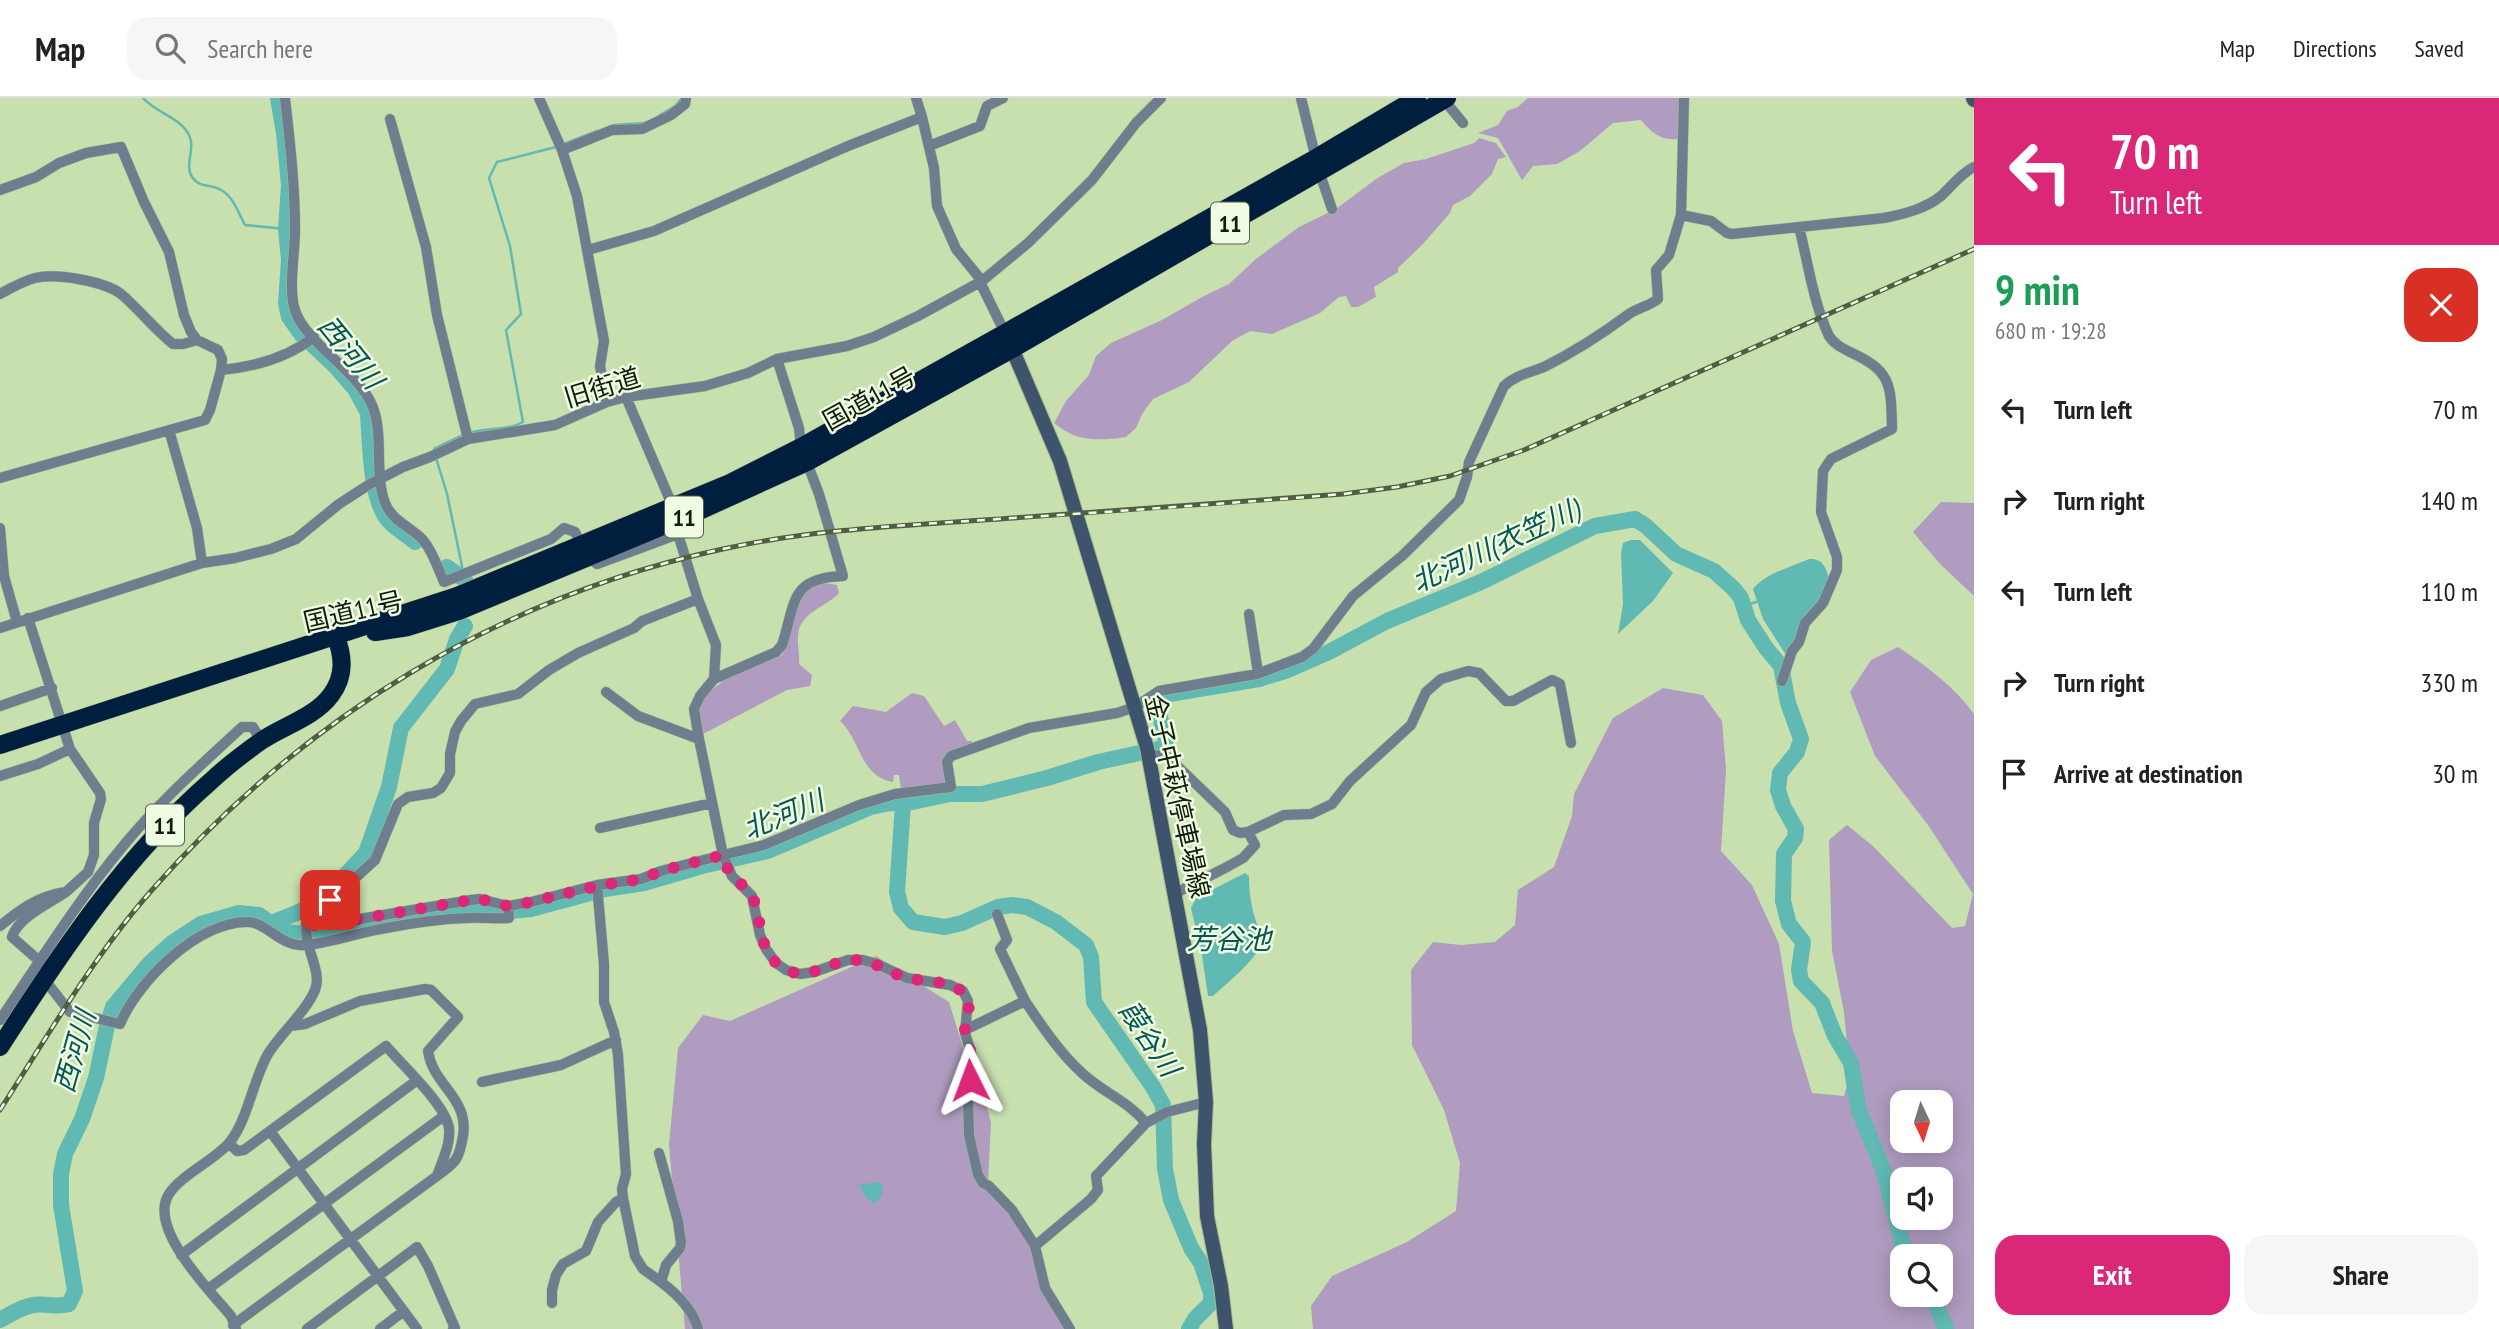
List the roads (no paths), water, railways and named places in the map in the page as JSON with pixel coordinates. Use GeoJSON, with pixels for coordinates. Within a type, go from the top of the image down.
{"type":"FeatureCollection","features":[{"type":"Feature","properties":{"kind":"highway","name":"国道11号"},"geometry":{"type":"LineString","coordinates":[[1317,165],[1417,98]]}},
{"type":"Feature","properties":{"kind":"highway","name":"国道11号"},"geometry":{"type":"LineString","coordinates":[[584,550],[699,511],[1009,341],[1317,165],[1445,99]]}},
{"type":"Feature","properties":{"kind":"highway","name":"国道11号"},"geometry":{"type":"LineString","coordinates":[[0,745],[276,654],[337,638],[408,627],[459,611],[673,507],[804,455]]}},
{"type":"Feature","properties":{"kind":"highway","name":"11"},"geometry":{"type":"LineString","coordinates":[[0,1047],[44,970],[154,836],[211,780],[261,741],[319,707],[330,697],[341,674],[343,659],[337,638]]}},
{"type":"Feature","properties":{"kind":"main road","name":"金子中萩停車場線"},"geometry":{"type":"LineString","coordinates":[[1009,341],[1060,461],[1148,752],[1200,1030],[1206,1102],[1203,1144],[1207,1216],[1219,1273],[1226,1329]]}},
{"type":"Feature","properties":{"kind":"street"},"geometry":{"type":"LineString","coordinates":[[285,98],[295,176],[295,269],[292,295],[295,311],[310,340],[342,364],[369,397],[375,411],[376,480],[386,505],[397,519],[421,537],[430,549],[444,582],[551,539],[564,528],[575,532],[584,550],[597,564],[678,534],[698,599],[716,645],[714,680]]}},
{"type":"Feature","properties":{"kind":"street"},"geometry":{"type":"LineString","coordinates":[[538,98],[560,147],[577,196],[604,341],[600,366],[607,402]]}},
{"type":"Feature","properties":{"kind":"street"},"geometry":{"type":"LineString","coordinates":[[560,147],[612,130],[642,129],[671,115],[685,104],[686,98]]}},
{"type":"Feature","properties":{"kind":"street"},"geometry":{"type":"LineString","coordinates":[[916,98],[934,168],[937,206],[956,249],[981,281],[1009,341]]}},
{"type":"Feature","properties":{"kind":"street"},"geometry":{"type":"LineString","coordinates":[[929,146],[980,126],[987,106],[1003,98]]}},
{"type":"Feature","properties":{"kind":"street","name":"旧街道"},"geometry":{"type":"LineString","coordinates":[[0,628],[202,563],[271,550],[296,539],[339,504],[376,480],[435,455],[467,435],[555,425],[607,402],[705,386],[748,373],[777,359],[847,346],[874,337],[981,281],[1028,243],[1092,180],[1136,123],[1161,98]]}},
{"type":"Feature","properties":{"kind":"street"},"geometry":{"type":"LineString","coordinates":[[1301,98],[1317,165],[1332,209]]}},
{"type":"Feature","properties":{"kind":"street"},"geometry":{"type":"LineString","coordinates":[[28,618],[70,749],[102,799],[94,823],[93,855],[88,872],[66,892],[24,920],[14,930],[12,937],[44,970],[70,1012],[120,1024],[135,998],[165,964],[183,947],[211,930],[249,922],[256,923],[285,942],[306,943],[401,925],[467,918],[508,910],[531,902],[642,879],[661,871],[725,860],[859,805],[895,794],[951,787],[948,759],[1000,737],[1029,728],[1097,717],[1135,706],[1160,691],[1258,673],[1292,662],[1313,649],[1353,596],[1402,556],[1460,500],[1469,462],[1504,386],[1512,378],[1542,367],[1606,333],[1631,312],[1658,299],[1657,270],[1672,247],[1681,215],[1684,98]]}},
{"type":"Feature","properties":{"kind":"street"},"geometry":{"type":"LineString","coordinates":[[1445,99],[1463,123]]}},
{"type":"Feature","properties":{"kind":"street"},"geometry":{"type":"LineString","coordinates":[[589,250],[654,231],[848,146],[922,117]]}},
{"type":"Feature","properties":{"kind":"street"},"geometry":{"type":"LineString","coordinates":[[390,119],[421,226],[437,315],[467,435]]}},
{"type":"Feature","properties":{"kind":"street"},"geometry":{"type":"LineString","coordinates":[[0,190],[36,177],[59,163],[86,153],[121,147],[169,252],[184,315],[197,340]]}},
{"type":"Feature","properties":{"kind":"street"},"geometry":{"type":"LineString","coordinates":[[1681,215],[1711,221],[1732,234],[1904,214],[1940,197],[1967,170],[1974,167]]}},
{"type":"Feature","properties":{"kind":"street"},"geometry":{"type":"LineString","coordinates":[[1783,675],[1805,623],[1824,603],[1837,570],[1837,557],[1821,512],[1823,471],[1831,459],[1892,429],[1891,400],[1885,376],[1874,363],[1840,347],[1830,337],[1818,306],[1799,227]]}},
{"type":"Feature","properties":{"kind":"street"},"geometry":{"type":"LineString","coordinates":[[0,294],[35,278],[48,276],[107,286],[120,294],[173,344],[197,340],[218,350],[222,359],[210,410],[205,420],[0,478]]}},
{"type":"Feature","properties":{"kind":"street"},"geometry":{"type":"LineString","coordinates":[[220,370],[262,364],[310,340]]}},
{"type":"Feature","properties":{"kind":"street"},"geometry":{"type":"LineString","coordinates":[[777,359],[799,428],[804,455],[820,494],[843,576],[822,577],[805,585],[797,596],[782,645],[776,652],[714,680],[700,696],[694,709],[725,860],[732,876],[752,896],[760,935],[766,949],[776,963],[786,970],[800,974],[848,960],[863,960],[907,978],[957,987],[968,1001],[965,1030],[972,1056],[968,1096],[969,1135],[978,1175],[1012,1210],[1035,1246],[1045,1288],[1070,1329]]}},
{"type":"Feature","properties":{"kind":"street"},"geometry":{"type":"LineString","coordinates":[[626,397],[673,507]]}},
{"type":"Feature","properties":{"kind":"street"},"geometry":{"type":"LineString","coordinates":[[169,430],[197,528],[202,563]]}},
{"type":"Feature","properties":{"kind":"street"},"geometry":{"type":"LineString","coordinates":[[0,528],[4,576],[17,622]]}},
{"type":"Feature","properties":{"kind":"street"},"geometry":{"type":"LineString","coordinates":[[290,1026],[305,1024],[368,999],[431,990],[458,1017],[428,1051],[438,1079],[455,1096],[462,1111],[465,1125],[460,1154],[455,1163],[235,1327],[231,1316],[181,1255],[166,1223],[165,1208],[169,1194],[229,1143],[268,1054],[315,990],[317,975],[306,943],[306,927],[311,918],[374,860],[398,804],[403,799],[417,794],[433,793],[441,788],[450,773],[450,754],[455,732],[475,704],[518,694],[549,670],[578,653],[634,628],[642,621],[698,599]]}},
{"type":"Feature","properties":{"kind":"street"},"geometry":{"type":"LineString","coordinates":[[1249,614],[1258,673]]}},
{"type":"Feature","properties":{"kind":"street"},"geometry":{"type":"LineString","coordinates":[[1148,752],[1167,756],[1225,812],[1233,830],[1248,832],[1284,815],[1311,814],[1332,804],[1350,781],[1411,725],[1426,692],[1441,679],[1454,674],[1468,671],[1479,673],[1506,701],[1513,701],[1552,680],[1560,684],[1571,743]]}},
{"type":"Feature","properties":{"kind":"street"},"geometry":{"type":"LineString","coordinates":[[0,706],[52,688]]}},
{"type":"Feature","properties":{"kind":"street"},"geometry":{"type":"LineString","coordinates":[[606,692],[638,716],[699,739]]}},
{"type":"Feature","properties":{"kind":"street"},"geometry":{"type":"LineString","coordinates":[[0,776],[38,764],[70,749]]}},
{"type":"Feature","properties":{"kind":"street"},"geometry":{"type":"LineString","coordinates":[[600,828],[712,803]]}},
{"type":"Feature","properties":{"kind":"street"},"geometry":{"type":"LineString","coordinates":[[1176,893],[1243,858],[1255,845],[1248,832]]}},
{"type":"Feature","properties":{"kind":"street"},"geometry":{"type":"LineString","coordinates":[[598,890],[604,1002],[616,1040],[626,1174],[622,1198],[635,1256],[643,1269],[675,1293],[690,1311],[698,1329]]}},
{"type":"Feature","properties":{"kind":"street"},"geometry":{"type":"LineString","coordinates":[[0,926],[26,905],[47,894],[66,892]]}},
{"type":"Feature","properties":{"kind":"street"},"geometry":{"type":"LineString","coordinates":[[306,927],[480,899],[508,910]]}},
{"type":"Feature","properties":{"kind":"street"},"geometry":{"type":"LineString","coordinates":[[997,914],[1007,940],[1000,949],[1025,1001],[1066,1057],[1110,1096],[1136,1111],[1146,1123]]}},
{"type":"Feature","properties":{"kind":"street"},"geometry":{"type":"LineString","coordinates":[[0,1020],[44,970]]}},
{"type":"Feature","properties":{"kind":"street"},"geometry":{"type":"LineString","coordinates":[[965,1030],[1025,1001]]}},
{"type":"Feature","properties":{"kind":"street"},"geometry":{"type":"LineString","coordinates":[[482,1082],[561,1065],[616,1040]]}},
{"type":"Feature","properties":{"kind":"street"},"geometry":{"type":"LineString","coordinates":[[229,1143],[237,1151],[244,1150],[386,1046],[437,1103],[445,1117],[449,1130],[447,1148],[437,1176]]}},
{"type":"Feature","properties":{"kind":"street"},"geometry":{"type":"LineString","coordinates":[[181,1255],[416,1081]]}},
{"type":"Feature","properties":{"kind":"street"},"geometry":{"type":"LineString","coordinates":[[1035,1246],[1091,1199],[1098,1190],[1096,1176],[1146,1123],[1167,1112],[1206,1102]]}},
{"type":"Feature","properties":{"kind":"street"},"geometry":{"type":"LineString","coordinates":[[208,1289],[445,1117]]}},
{"type":"Feature","properties":{"kind":"street"},"geometry":{"type":"LineString","coordinates":[[270,1131],[417,1329]]}},
{"type":"Feature","properties":{"kind":"street"},"geometry":{"type":"LineString","coordinates":[[659,1153],[681,1243],[666,1265],[661,1282]]}},
{"type":"Feature","properties":{"kind":"street"},"geometry":{"type":"LineString","coordinates":[[552,1303],[556,1275],[563,1264],[586,1251],[598,1222],[622,1198]]}},
{"type":"Feature","properties":{"kind":"street"},"geometry":{"type":"LineString","coordinates":[[307,1329],[417,1247],[428,1266],[455,1328],[453,1329]]}},
{"type":"Feature","properties":{"kind":"street"},"geometry":{"type":"LineString","coordinates":[[380,1329],[404,1311]]}},
{"type":"Feature","properties":{"kind":"water"},"geometry":{"type":"Polygon","coordinates":[[[1640,540],[1673,573],[1653,601],[1618,634],[1623,604],[1621,553],[1623,543],[1640,540]]]}},
{"type":"Feature","properties":{"kind":"water"},"geometry":{"type":"Polygon","coordinates":[[[1809,559],[1821,562],[1830,581],[1786,655],[1763,619],[1753,589],[1772,575],[1809,559]]]}},
{"type":"Feature","properties":{"kind":"water","name":"芳谷池"},"geometry":{"type":"Polygon","coordinates":[[[1245,873],[1249,876],[1261,942],[1254,956],[1241,971],[1213,996],[1208,996],[1191,908],[1196,898],[1245,873]]]}},
{"type":"Feature","properties":{"kind":"water"},"geometry":{"type":"Polygon","coordinates":[[[877,1182],[882,1184],[882,1193],[879,1200],[873,1203],[859,1185],[877,1182]]]}},
{"type":"Feature","properties":{"kind":"waterway"},"geometry":{"type":"LineString","coordinates":[[143,98],[154,108],[174,119],[189,135],[189,167],[195,180],[217,188],[229,196],[245,225],[286,229]]}},
{"type":"Feature","properties":{"kind":"waterway","name":"西河川"},"geometry":{"type":"LineString","coordinates":[[278,98],[289,185],[286,229],[289,260],[286,303],[289,317],[301,334],[355,389],[368,413],[372,470],[378,500],[392,524],[415,542]]}},
{"type":"Feature","properties":{"kind":"waterway"},"geometry":{"type":"LineString","coordinates":[[660,115],[682,98]]}},
{"type":"Feature","properties":{"kind":"waterway"},"geometry":{"type":"LineString","coordinates":[[613,125],[645,123]]}},
{"type":"Feature","properties":{"kind":"waterway"},"geometry":{"type":"LineString","coordinates":[[470,433],[511,427],[523,422],[506,330],[521,314],[510,246],[489,178],[497,162],[556,147],[597,131]]}},
{"type":"Feature","properties":{"kind":"waterway"},"geometry":{"type":"LineString","coordinates":[[434,452],[434,449],[463,435]]}},
{"type":"Feature","properties":{"kind":"waterway"},"geometry":{"type":"LineString","coordinates":[[436,458],[447,494],[463,571]]}},
{"type":"Feature","properties":{"kind":"waterway","name":"北河川(衣笠川)"},"geometry":{"type":"LineString","coordinates":[[0,1320],[29,1306],[69,1304],[75,1291],[61,1205],[61,1174],[65,1154],[82,1119],[96,1078],[113,1007],[150,963],[172,943],[201,924],[239,913],[259,915],[282,931],[314,936],[331,930],[410,919],[450,910],[500,912],[531,909],[768,851],[871,807],[890,803],[903,804],[950,794],[982,794],[1098,762],[1158,749],[1165,746],[1166,737],[1155,701],[1163,695],[1259,679],[1288,670],[1387,621],[1481,582],[1595,526],[1635,519],[1676,554],[1714,571],[1734,589],[1741,598],[1748,620],[1781,666],[1788,703],[1801,739],[1797,752],[1780,773],[1778,790],[1783,806],[1796,829],[1795,838],[1784,854],[1783,901],[1789,924],[1803,942],[1799,970],[1801,981],[1822,1003],[1835,1036],[1851,1063],[1858,1108],[1884,1172],[1903,1244]]}},
{"type":"Feature","properties":{"kind":"waterway","name":"西河川"},"geometry":{"type":"LineString","coordinates":[[447,567],[465,580]]}},
{"type":"Feature","properties":{"kind":"waterway"},"geometry":{"type":"LineString","coordinates":[[1744,606],[1756,602]]}},
{"type":"Feature","properties":{"kind":"waterway","name":"西河川"},"geometry":{"type":"LineString","coordinates":[[272,923],[306,909],[336,885],[366,853],[389,787],[401,728],[447,669],[457,639],[465,626]]}},
{"type":"Feature","properties":{"kind":"waterway","name":"葭谷川"},"geometry":{"type":"LineString","coordinates":[[903,804],[897,892],[901,908],[913,922],[945,927],[962,923],[998,907],[1012,905],[1027,907],[1056,922],[1086,945],[1091,957],[1094,1002],[1163,1105],[1165,1169],[1171,1200],[1191,1248],[1201,1263],[1211,1293],[1211,1303],[1189,1329]]}},
{"type":"Feature","properties":{"kind":"waterway","name":"北河川(衣笠川)"},"geometry":{"type":"LineString","coordinates":[[1937,1307],[1946,1329]]}},
{"type":"Feature","properties":{"kind":"railway"},"geometry":{"type":"LineString","coordinates":[[0,1110],[72,997],[131,915],[211,828],[273,771],[340,719],[410,673],[484,633],[561,598],[640,570],[723,549],[795,536],[904,525],[1343,494],[1450,476],[1524,450],[1974,249]]}},
{"type":"Feature","properties":{"kind":"water label","name":"北河川"},"geometry":{"type":"Point","coordinates":[783,814]}}]}
